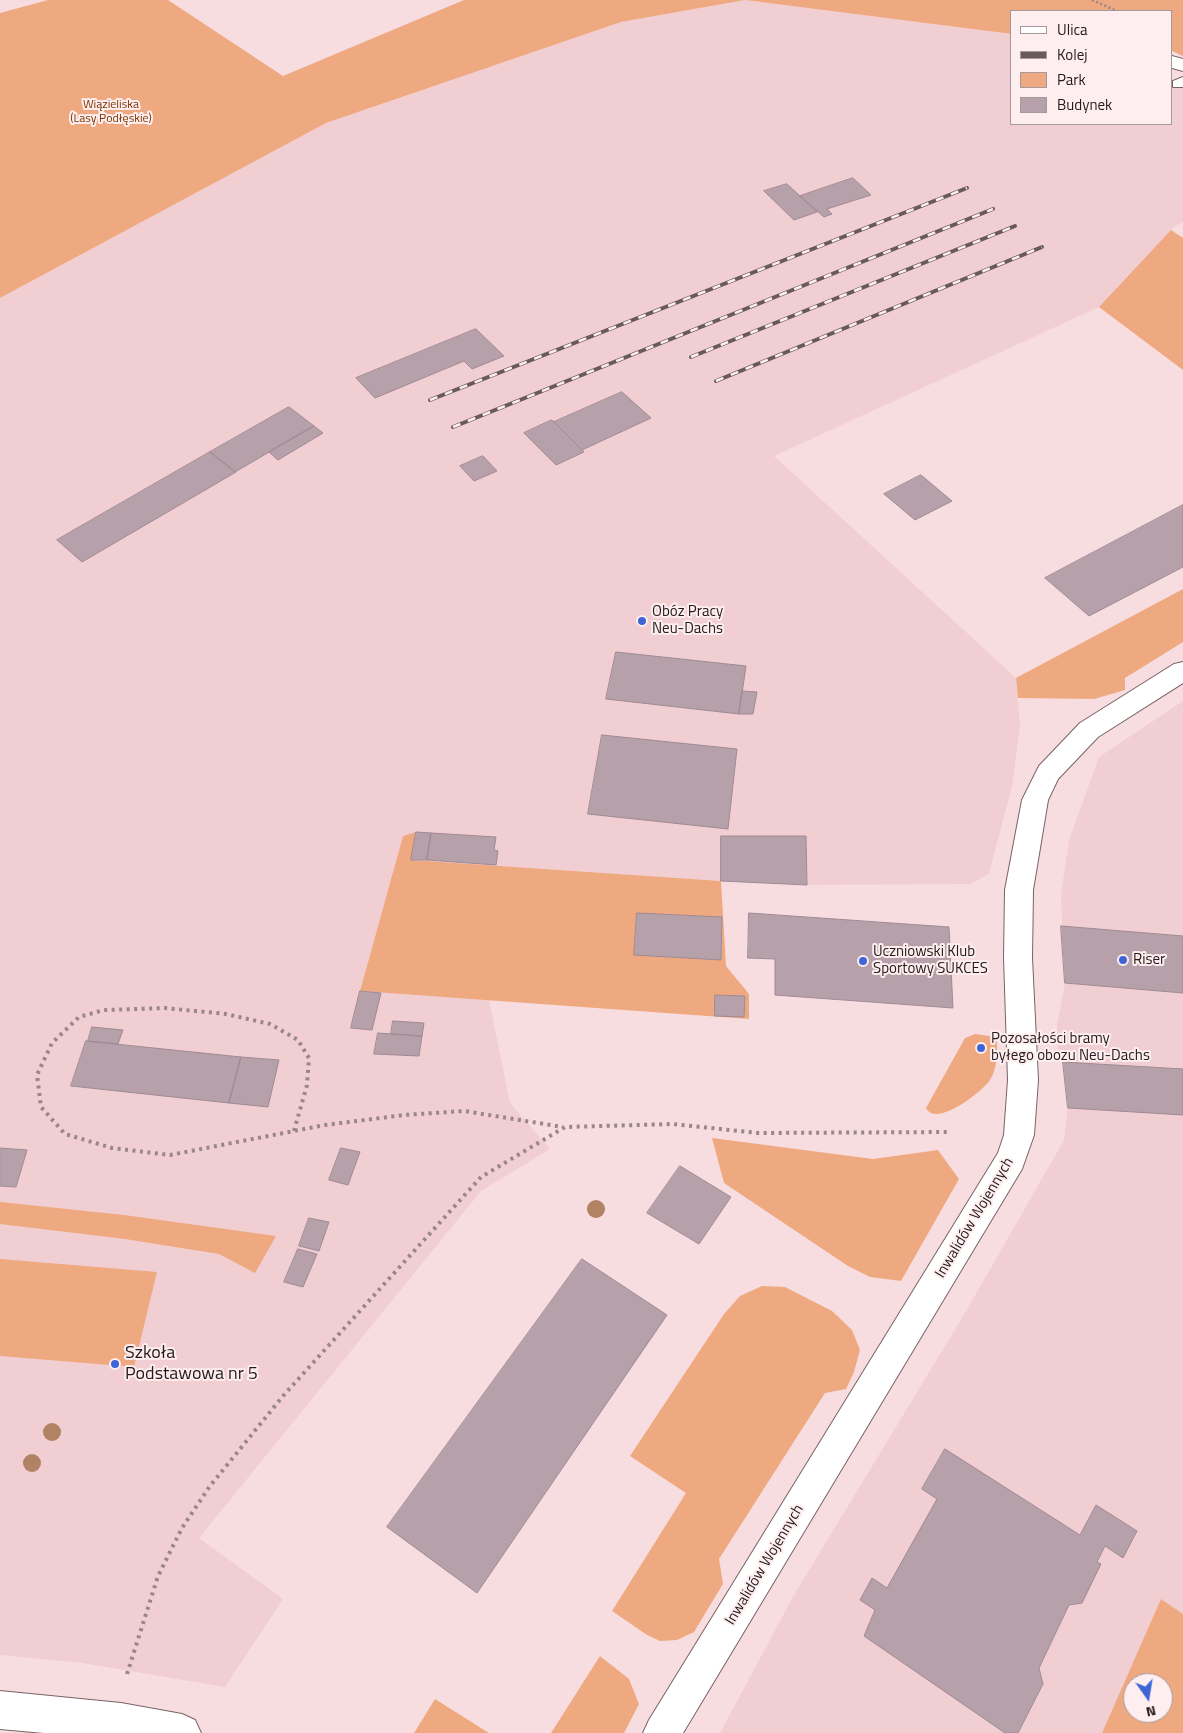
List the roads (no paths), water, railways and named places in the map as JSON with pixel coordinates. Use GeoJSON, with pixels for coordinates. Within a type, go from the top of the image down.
{"type":"FeatureCollection","features":[{"type":"Feature","properties":{"kind":"street"},"geometry":{"type":"LineString","coordinates":[[1173,63],[1181,77]]}},
{"type":"Feature","properties":{"kind":"street","name":"Inwalidów Wojennych"},"geometry":{"type":"LineString","coordinates":[[662,1733],[1011,1159],[1020,1135],[1023,1080],[1018,958],[1019,890],[1034,800],[1048,773],[1089,730],[1183,671]]}},
{"type":"Feature","properties":{"kind":"street"},"geometry":{"type":"LineString","coordinates":[[0,1710],[121,1722],[181,1733]]}},
{"type":"Feature","properties":{"kind":"railway"},"geometry":{"type":"LineString","coordinates":[[430,400],[967,188]]}},
{"type":"Feature","properties":{"kind":"railway"},"geometry":{"type":"LineString","coordinates":[[453,427],[993,209]]}},
{"type":"Feature","properties":{"kind":"railway"},"geometry":{"type":"LineString","coordinates":[[691,357],[1015,226]]}},
{"type":"Feature","properties":{"kind":"railway"},"geometry":{"type":"LineString","coordinates":[[716,381],[1042,247]]}},
{"type":"Feature","properties":{"kind":"place","name":"Obóz Pracy Neu-Dachs"},"geometry":{"type":"Point","coordinates":[642,621]}},
{"type":"Feature","properties":{"kind":"place","name":"Riser"},"geometry":{"type":"Point","coordinates":[1123,960]}},
{"type":"Feature","properties":{"kind":"place","name":"Uczniowski Klub Sportowy SUKCES"},"geometry":{"type":"Point","coordinates":[863,961]}},
{"type":"Feature","properties":{"kind":"place","name":"Pozosałości bramy byłego obozu Neu-Dachs"},"geometry":{"type":"Point","coordinates":[981,1048]}},
{"type":"Feature","properties":{"kind":"place","name":"Szkoła Podstawowa nr 5"},"geometry":{"type":"Point","coordinates":[115,1364]}},
{"type":"Feature","properties":{"kind":"park label","name":"Wiązieliska (Lasy Podłęskie)"},"geometry":{"type":"Point","coordinates":[111,112]}}]}
